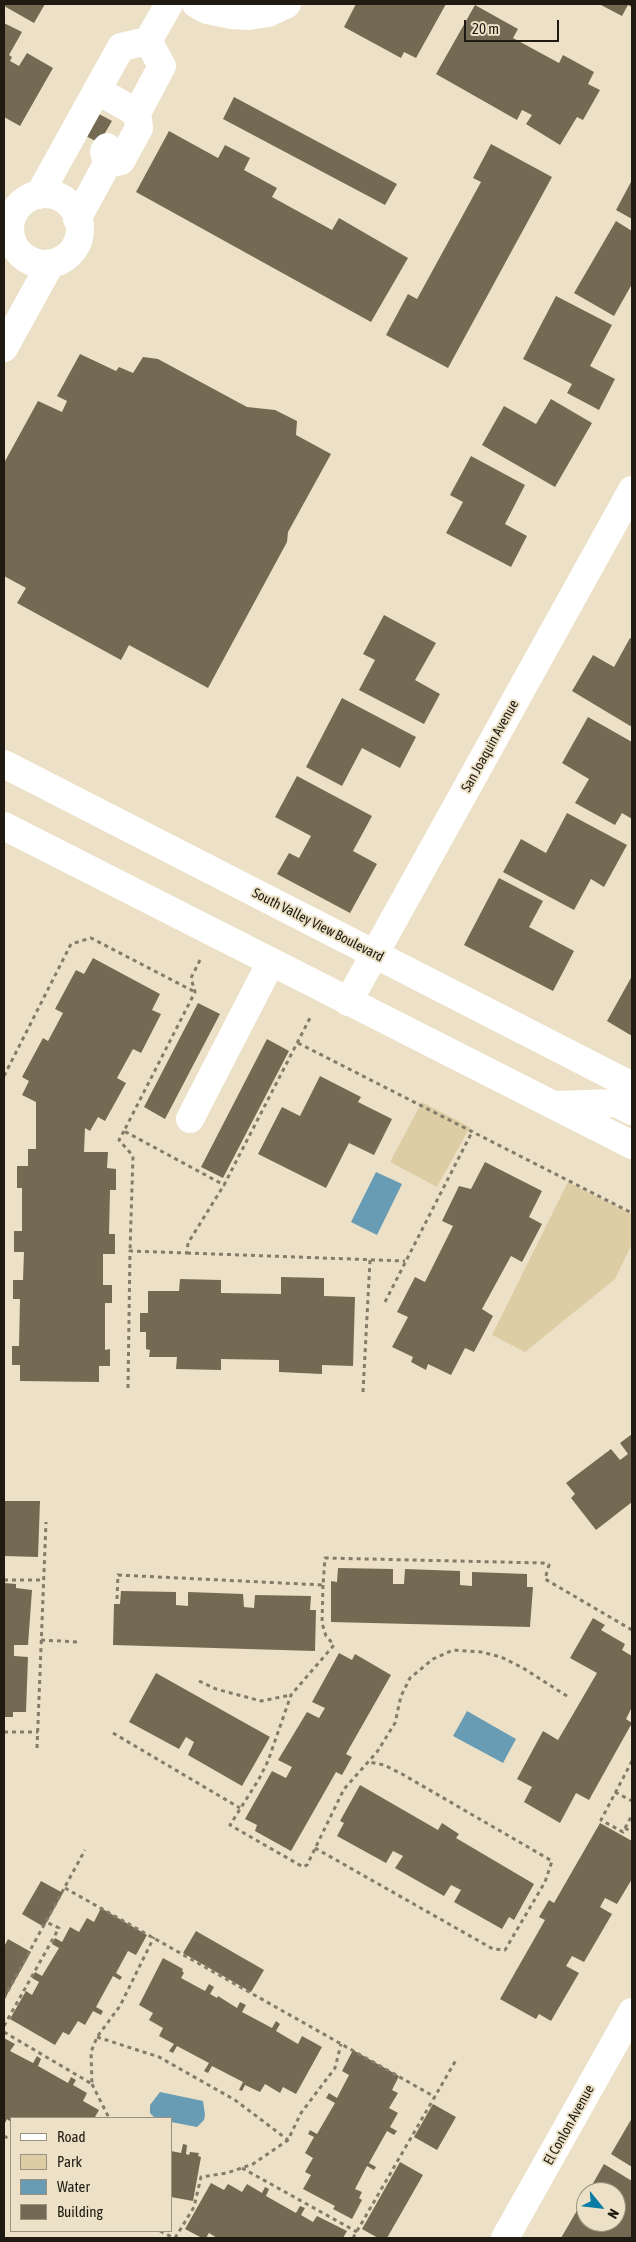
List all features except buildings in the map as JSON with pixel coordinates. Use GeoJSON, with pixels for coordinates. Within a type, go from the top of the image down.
{"type":"FeatureCollection","features":[{"type":"Feature","properties":{"kind":"street"},"geometry":{"type":"LineString","coordinates":[[39,195],[121,47],[148,41],[169,4]]}},
{"type":"Feature","properties":{"kind":"street"},"geometry":{"type":"LineString","coordinates":[[196,4],[207,10],[249,16],[268,13],[287,4]]}},
{"type":"Feature","properties":{"kind":"street"},"geometry":{"type":"LineString","coordinates":[[77,218],[107,164],[121,161],[139,128],[137,113],[162,66],[148,41]]}},
{"type":"Feature","properties":{"kind":"street"},"geometry":{"type":"LineString","coordinates":[[97,90],[137,113]]}},
{"type":"Feature","properties":{"kind":"street"},"geometry":{"type":"LineString","coordinates":[[47,194],[57,197],[67,202],[77,218],[79,229],[75,245],[64,258],[42,264],[28,259],[16,249],[8,248],[14,212],[27,199],[47,194]]}},
{"type":"Feature","properties":{"kind":"street"},"geometry":{"type":"LineString","coordinates":[[4,348],[51,263]]}},
{"type":"Feature","properties":{"kind":"street","name":"San Joaquin Avenue"},"geometry":{"type":"LineString","coordinates":[[348,1002],[632,490]]}},
{"type":"Feature","properties":{"kind":"street","name":"South Valley View Boulevard"},"geometry":{"type":"LineString","coordinates":[[4,764],[632,1086]]}},
{"type":"Feature","properties":{"kind":"street"},"geometry":{"type":"LineString","coordinates":[[4,826],[632,1145]]}},
{"type":"Feature","properties":{"kind":"street"},"geometry":{"type":"LineString","coordinates":[[190,1118],[271,962]]}},
{"type":"Feature","properties":{"kind":"street"},"geometry":{"type":"LineString","coordinates":[[552,1105],[616,1103],[632,1111]]}},
{"type":"Feature","properties":{"kind":"street","name":"El Conlon Avenue"},"geometry":{"type":"LineString","coordinates":[[505,2238],[632,2012]]}},
{"type":"Feature","properties":{"kind":"path"},"geometry":{"type":"LineString","coordinates":[[4,1076],[71,944],[91,938],[195,992]]}},
{"type":"Feature","properties":{"kind":"path"},"geometry":{"type":"LineString","coordinates":[[298,1044],[632,1213]]}},
{"type":"Feature","properties":{"kind":"path"},"geometry":{"type":"LineString","coordinates":[[124,1131],[119,1140],[133,1156],[128,1388]]}},
{"type":"Feature","properties":{"kind":"path"},"geometry":{"type":"LineString","coordinates":[[384,1302],[472,1132]]}},
{"type":"Feature","properties":{"kind":"path"},"geometry":{"type":"LineString","coordinates":[[187,1253],[188,1243],[224,1185]]}},
{"type":"Feature","properties":{"kind":"path"},"geometry":{"type":"LineString","coordinates":[[130,1251],[405,1262]]}},
{"type":"Feature","properties":{"kind":"path"},"geometry":{"type":"LineString","coordinates":[[362,1392],[370,1260]]}},
{"type":"Feature","properties":{"kind":"path"},"geometry":{"type":"LineString","coordinates":[[37,1748],[46,1522]]}},
{"type":"Feature","properties":{"kind":"path"},"geometry":{"type":"LineString","coordinates":[[570,1698],[501,1656],[453,1650],[433,1659],[410,1678],[401,1696],[395,1723],[369,1762],[344,1789],[307,1865],[302,1867],[230,1825],[268,1761],[279,1735],[283,1712],[291,1695],[334,1645],[326,1636],[322,1623],[325,1558],[543,1563],[549,1566],[545,1578],[632,1630]]}},
{"type":"Feature","properties":{"kind":"path"},"geometry":{"type":"LineString","coordinates":[[117,1599],[118,1575],[323,1585]]}},
{"type":"Feature","properties":{"kind":"path"},"geometry":{"type":"LineString","coordinates":[[4,1580],[44,1580]]}},
{"type":"Feature","properties":{"kind":"path"},"geometry":{"type":"LineString","coordinates":[[41,1640],[78,1642]]}},
{"type":"Feature","properties":{"kind":"path"},"geometry":{"type":"LineString","coordinates":[[199,1681],[216,1689],[261,1701],[291,1695]]}},
{"type":"Feature","properties":{"kind":"path"},"geometry":{"type":"LineString","coordinates":[[4,1732],[38,1732]]}},
{"type":"Feature","properties":{"kind":"path"},"geometry":{"type":"LineString","coordinates":[[113,1733],[240,1808]]}},
{"type":"Feature","properties":{"kind":"path"},"geometry":{"type":"LineString","coordinates":[[632,1761],[601,1820],[623,1832],[632,1815]]}},
{"type":"Feature","properties":{"kind":"path"},"geometry":{"type":"LineString","coordinates":[[315,1848],[493,1949],[505,1950],[545,1882],[552,1861],[402,1774],[384,1765],[369,1762]]}},
{"type":"Feature","properties":{"kind":"path"},"geometry":{"type":"LineString","coordinates":[[615,1792],[632,1801]]}},
{"type":"Feature","properties":{"kind":"path"},"geometry":{"type":"LineString","coordinates":[[625,1828],[632,1832]]}},
{"type":"Feature","properties":{"kind":"path"},"geometry":{"type":"LineString","coordinates":[[4,1998],[85,1850]]}},
{"type":"Feature","properties":{"kind":"path"},"geometry":{"type":"LineString","coordinates":[[65,1888],[435,2097]]}},
{"type":"Feature","properties":{"kind":"path"},"geometry":{"type":"LineString","coordinates":[[4,2026],[59,1928],[46,1922]]}},
{"type":"Feature","properties":{"kind":"path"},"geometry":{"type":"LineString","coordinates":[[109,2117],[92,2084],[91,2052],[97,2037],[120,2006],[154,1937]]}},
{"type":"Feature","properties":{"kind":"path"},"geometry":{"type":"LineString","coordinates":[[4,2032],[92,2084]]}},
{"type":"Feature","properties":{"kind":"path"},"geometry":{"type":"LineString","coordinates":[[97,2037],[159,2057],[235,2100],[288,2140]]}},
{"type":"Feature","properties":{"kind":"path"},"geometry":{"type":"LineString","coordinates":[[162,2232],[175,2238],[194,2207],[202,2177],[227,2173],[254,2164],[288,2140],[301,2113],[335,2068],[341,2044]]}},
{"type":"Feature","properties":{"kind":"path"},"geometry":{"type":"LineString","coordinates":[[353,2238],[456,2060]]}},
{"type":"Feature","properties":{"kind":"path"},"geometry":{"type":"LineString","coordinates":[[242,2168],[357,2232]]}},
{"type":"Feature","properties":{"kind":"green space"},"geometry":{"type":"Polygon","coordinates":[[[422,1102],[470,1127],[437,1187],[390,1162],[422,1102]]]}},
{"type":"Feature","properties":{"kind":"green space"},"geometry":{"type":"Polygon","coordinates":[[[568,1182],[632,1214],[632,1244],[615,1279],[525,1352],[492,1335],[568,1182]]]}},
{"type":"Feature","properties":{"kind":"water"},"geometry":{"type":"Polygon","coordinates":[[[376,1172],[402,1184],[377,1235],[351,1222],[376,1172]]]}},
{"type":"Feature","properties":{"kind":"water"},"geometry":{"type":"Polygon","coordinates":[[[467,1711],[516,1739],[503,1763],[453,1736],[467,1711]]]}},
{"type":"Feature","properties":{"kind":"water"},"geometry":{"type":"Polygon","coordinates":[[[160,2092],[203,2101],[204,2120],[197,2127],[172,2122],[172,2117],[154,2117],[150,2113],[150,2105],[160,2092]]]}}]}
